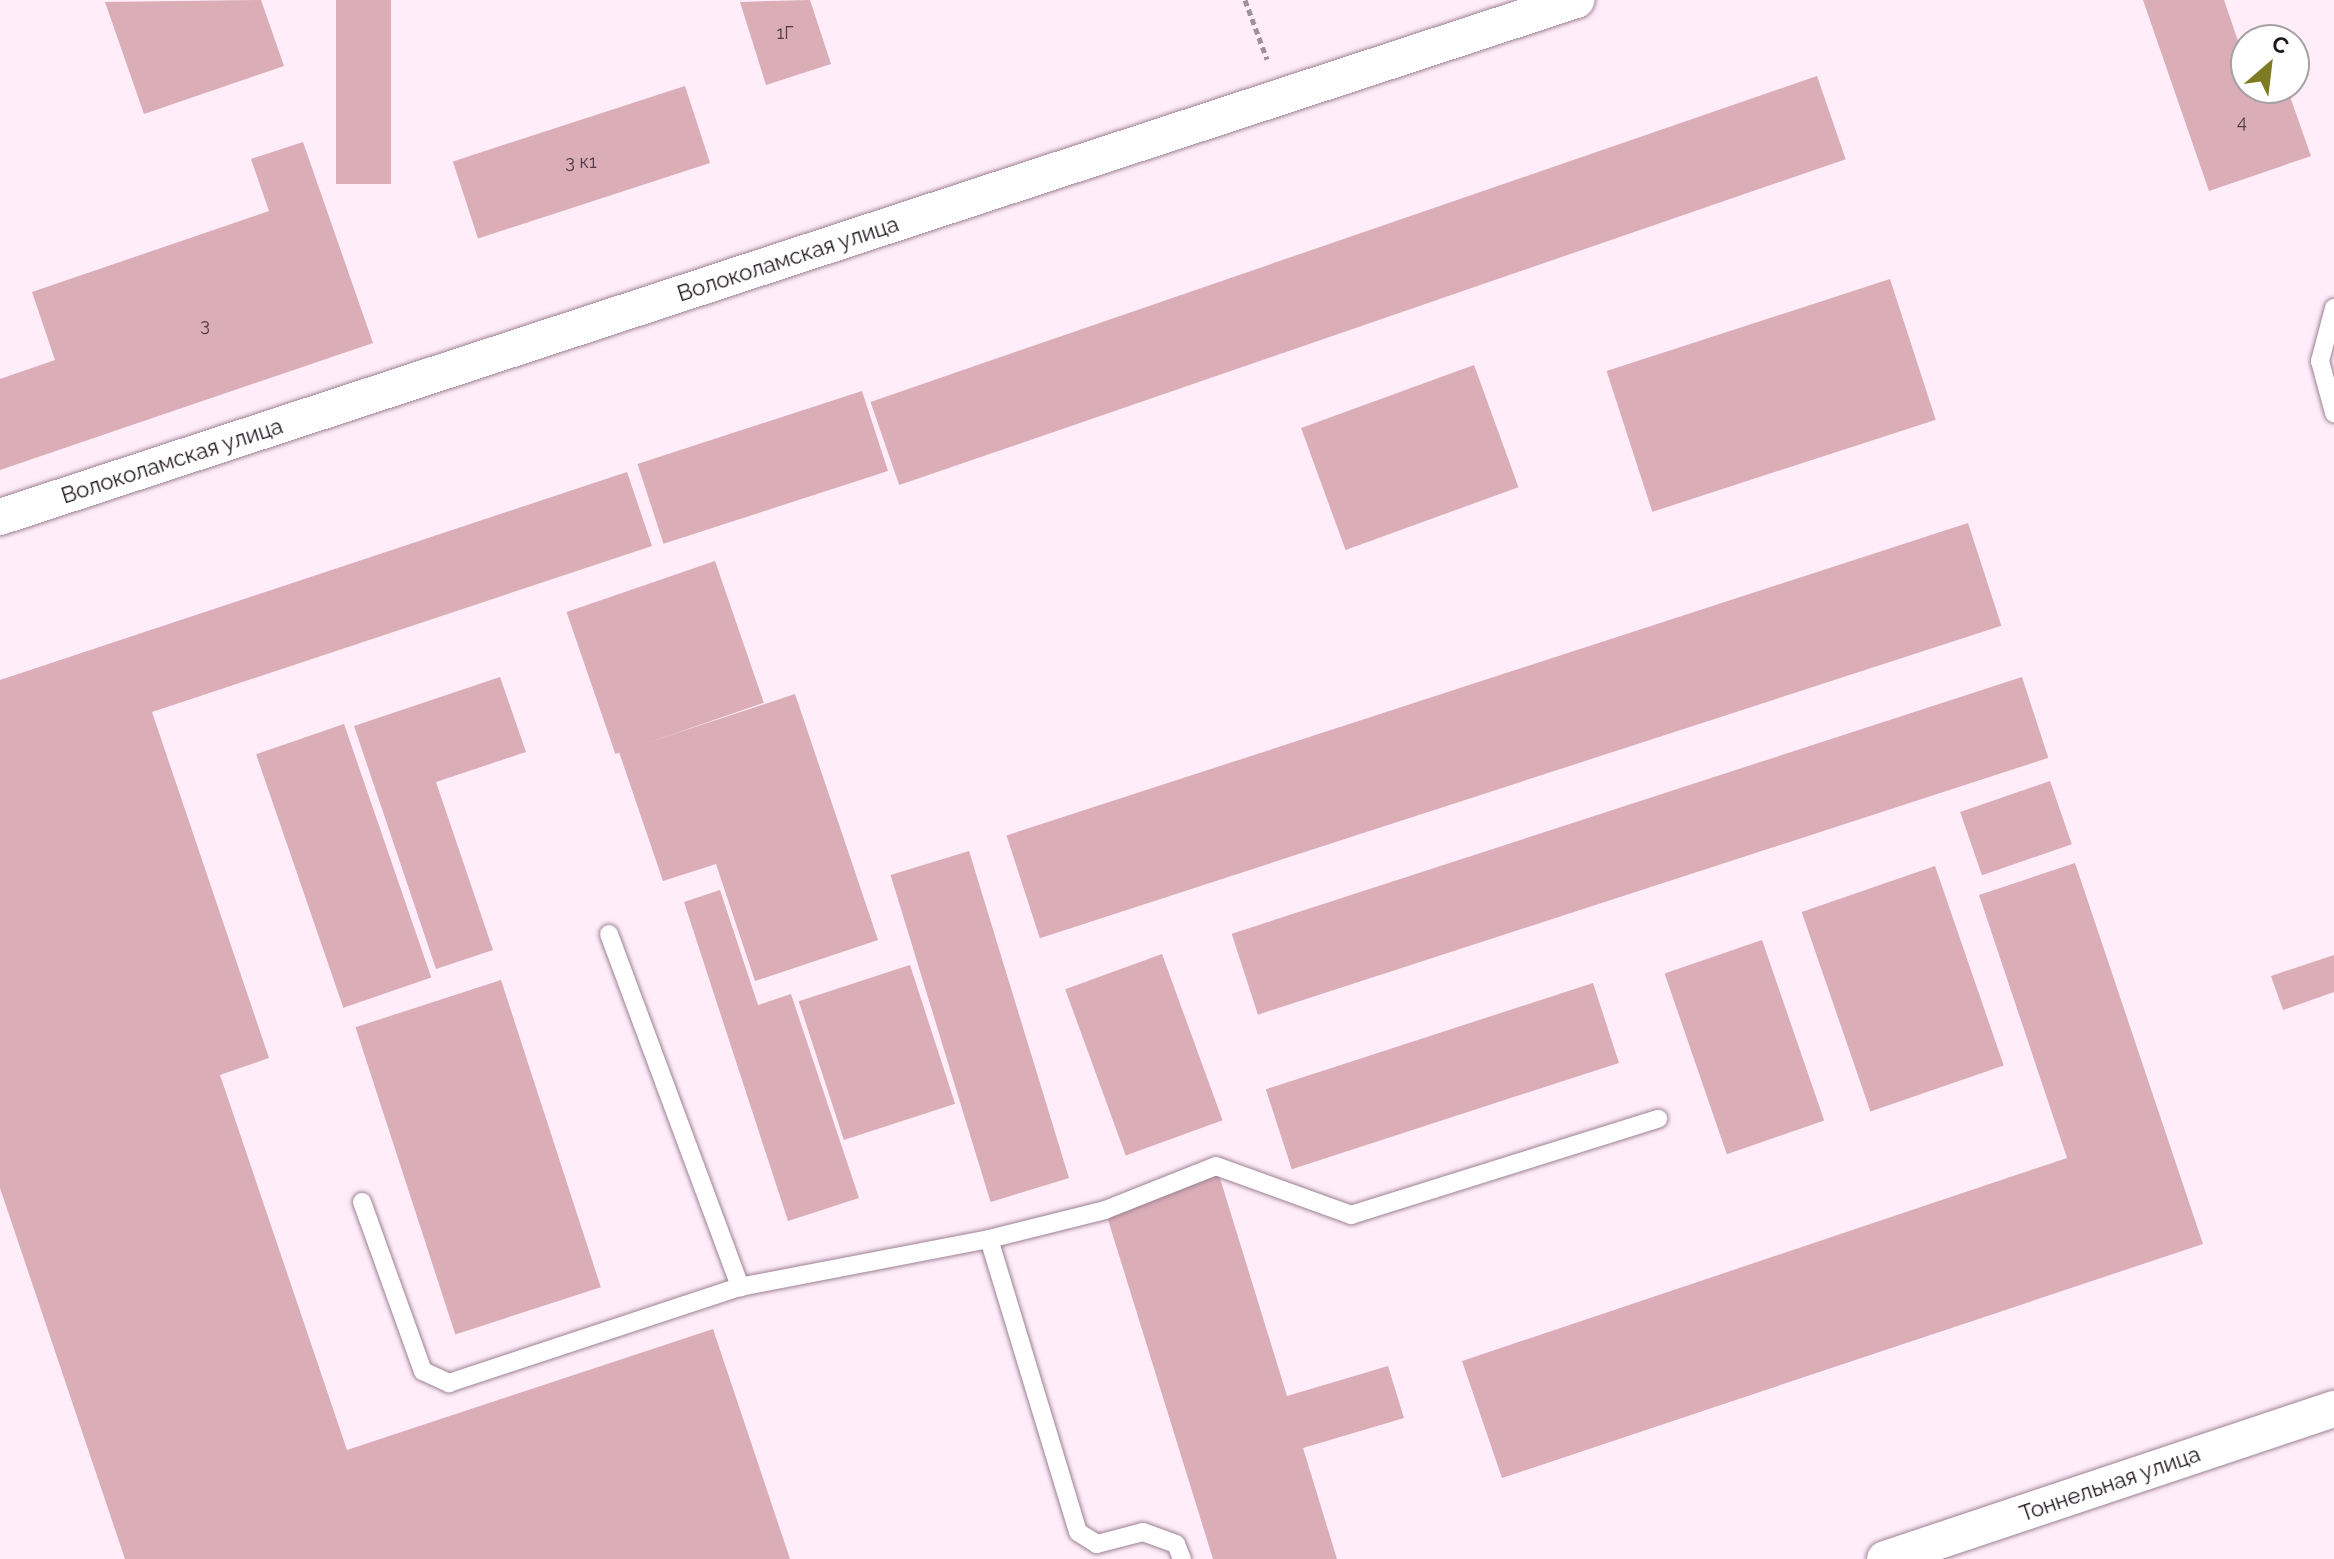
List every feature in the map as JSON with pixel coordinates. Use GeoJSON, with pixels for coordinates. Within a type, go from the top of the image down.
{"type":"FeatureCollection","features":[{"type":"Feature","properties":{"kind":"street","name":"Волоколамская улица"},"geometry":{"type":"LineString","coordinates":[[0,517],[1576,0]]}},
{"type":"Feature","properties":{"kind":"street","name":"Тоннельная улица"},"geometry":{"type":"LineString","coordinates":[[1885,1559],[1946,1550],[2334,1409]]}},
{"type":"Feature","properties":{"kind":"lane"},"geometry":{"type":"LineString","coordinates":[[2334,308],[2320,361],[2334,413]]}},
{"type":"Feature","properties":{"kind":"lane"},"geometry":{"type":"LineString","coordinates":[[609,934],[740,1287]]}},
{"type":"Feature","properties":{"kind":"lane"},"geometry":{"type":"LineString","coordinates":[[362,1202],[423,1371],[449,1383],[740,1287],[989,1239],[1105,1210],[1216,1166],[1351,1215],[1658,1119]]}},
{"type":"Feature","properties":{"kind":"lane"},"geometry":{"type":"LineString","coordinates":[[989,1239],[1078,1532],[1097,1544],[1143,1532],[1176,1544],[1182,1559]]}},
{"type":"Feature","properties":{"kind":"path"},"geometry":{"type":"LineString","coordinates":[[1245,0],[1281,97]]}},
{"type":"Feature","properties":{"kind":"building"},"geometry":{"type":"Polygon","coordinates":[[[261,0],[284,66],[144,114],[105,2],[261,0]]]}},
{"type":"Feature","properties":{"kind":"building"},"geometry":{"type":"Polygon","coordinates":[[[336,0],[391,0],[391,184],[336,184],[336,0]]]}},
{"type":"Feature","properties":{"kind":"building"},"geometry":{"type":"Polygon","coordinates":[[[810,0],[831,64],[766,85],[740,2],[810,0]]]}},
{"type":"Feature","properties":{"kind":"building"},"geometry":{"type":"Polygon","coordinates":[[[2143,0],[2224,0],[2232,24],[2230,104],[2293,104],[2311,156],[2209,191],[2143,0]]]}},
{"type":"Feature","properties":{"kind":"building"},"geometry":{"type":"Polygon","coordinates":[[[1817,76],[1846,159],[899,485],[871,402],[1817,76]]]}},
{"type":"Feature","properties":{"kind":"building"},"geometry":{"type":"Polygon","coordinates":[[[685,86],[710,163],[478,238],[453,161],[685,86]]]}},
{"type":"Feature","properties":{"kind":"building"},"geometry":{"type":"Polygon","coordinates":[[[303,142],[373,343],[0,470],[0,379],[55,360],[32,292],[269,211],[251,159],[303,142]]]}},
{"type":"Feature","properties":{"kind":"building"},"geometry":{"type":"Polygon","coordinates":[[[1890,279],[1936,420],[1652,512],[1607,371],[1890,279]]]}},
{"type":"Feature","properties":{"kind":"building"},"geometry":{"type":"Polygon","coordinates":[[[1474,365],[1518,487],[1346,550],[1301,428],[1474,365]]]}},
{"type":"Feature","properties":{"kind":"building"},"geometry":{"type":"Polygon","coordinates":[[[862,391],[888,471],[664,544],[638,464],[862,391]]]}},
{"type":"Feature","properties":{"kind":"building"},"geometry":{"type":"Polygon","coordinates":[[[627,472],[652,546],[152,712],[269,1058],[220,1075],[347,1450],[713,1329],[790,1559],[125,1559],[0,1188],[0,680],[627,472]]]}},
{"type":"Feature","properties":{"kind":"building"},"geometry":{"type":"Polygon","coordinates":[[[1968,523],[2001,626],[1040,938],[1006,835],[1968,523]]]}},
{"type":"Feature","properties":{"kind":"building"},"geometry":{"type":"Polygon","coordinates":[[[715,561],[764,703],[615,754],[567,612],[715,561]]]}},
{"type":"Feature","properties":{"kind":"building"},"geometry":{"type":"Polygon","coordinates":[[[500,677],[526,752],[436,782],[493,950],[436,969],[354,726],[500,677]]]}},
{"type":"Feature","properties":{"kind":"building"},"geometry":{"type":"Polygon","coordinates":[[[2022,677],[2048,758],[1258,1015],[1232,934],[2022,677]]]}},
{"type":"Feature","properties":{"kind":"building"},"geometry":{"type":"Polygon","coordinates":[[[795,694],[878,940],[755,981],[716,864],[663,881],[619,752],[795,694]]]}},
{"type":"Feature","properties":{"kind":"building"},"geometry":{"type":"Polygon","coordinates":[[[344,724],[431,977],[343,1008],[256,754],[344,724]]]}},
{"type":"Feature","properties":{"kind":"building"},"geometry":{"type":"Polygon","coordinates":[[[2050,781],[2072,844],[1982,875],[1960,812],[2050,781]]]}},
{"type":"Feature","properties":{"kind":"building"},"geometry":{"type":"Polygon","coordinates":[[[969,851],[1069,1178],[991,1202],[891,875],[969,851]]]}},
{"type":"Feature","properties":{"kind":"building"},"geometry":{"type":"Polygon","coordinates":[[[2075,863],[2203,1244],[1502,1478],[1462,1361],[2067,1158],[1979,895],[2075,863]]]}},
{"type":"Feature","properties":{"kind":"building"},"geometry":{"type":"Polygon","coordinates":[[[1935,866],[2004,1066],[1870,1111],[1802,912],[1935,866]]]}},
{"type":"Feature","properties":{"kind":"building"},"geometry":{"type":"Polygon","coordinates":[[[720,890],[758,1005],[791,994],[859,1198],[788,1221],[684,902],[720,890]]]}},
{"type":"Feature","properties":{"kind":"building"},"geometry":{"type":"Polygon","coordinates":[[[1762,940],[1824,1121],[1727,1154],[1665,974],[1762,940]]]}},
{"type":"Feature","properties":{"kind":"building"},"geometry":{"type":"Polygon","coordinates":[[[1162,954],[1223,1120],[1126,1156],[1065,989],[1162,954]]]}},
{"type":"Feature","properties":{"kind":"building"},"geometry":{"type":"Polygon","coordinates":[[[2334,955],[2334,992],[2283,1010],[2271,976],[2334,955]]]}},
{"type":"Feature","properties":{"kind":"building"},"geometry":{"type":"Polygon","coordinates":[[[910,965],[955,1104],[844,1140],[799,1001],[910,965]]]}},
{"type":"Feature","properties":{"kind":"building"},"geometry":{"type":"Polygon","coordinates":[[[501,980],[601,1287],[455,1334],[355,1027],[501,980]]]}},
{"type":"Feature","properties":{"kind":"building"},"geometry":{"type":"Polygon","coordinates":[[[1593,983],[1619,1063],[1292,1169],[1266,1089],[1593,983]]]}},
{"type":"Feature","properties":{"kind":"building"},"geometry":{"type":"Polygon","coordinates":[[[1219,1175],[1287,1396],[1388,1366],[1404,1418],[1303,1448],[1337,1559],[1213,1559],[1105,1210],[1219,1175]]]}}]}
